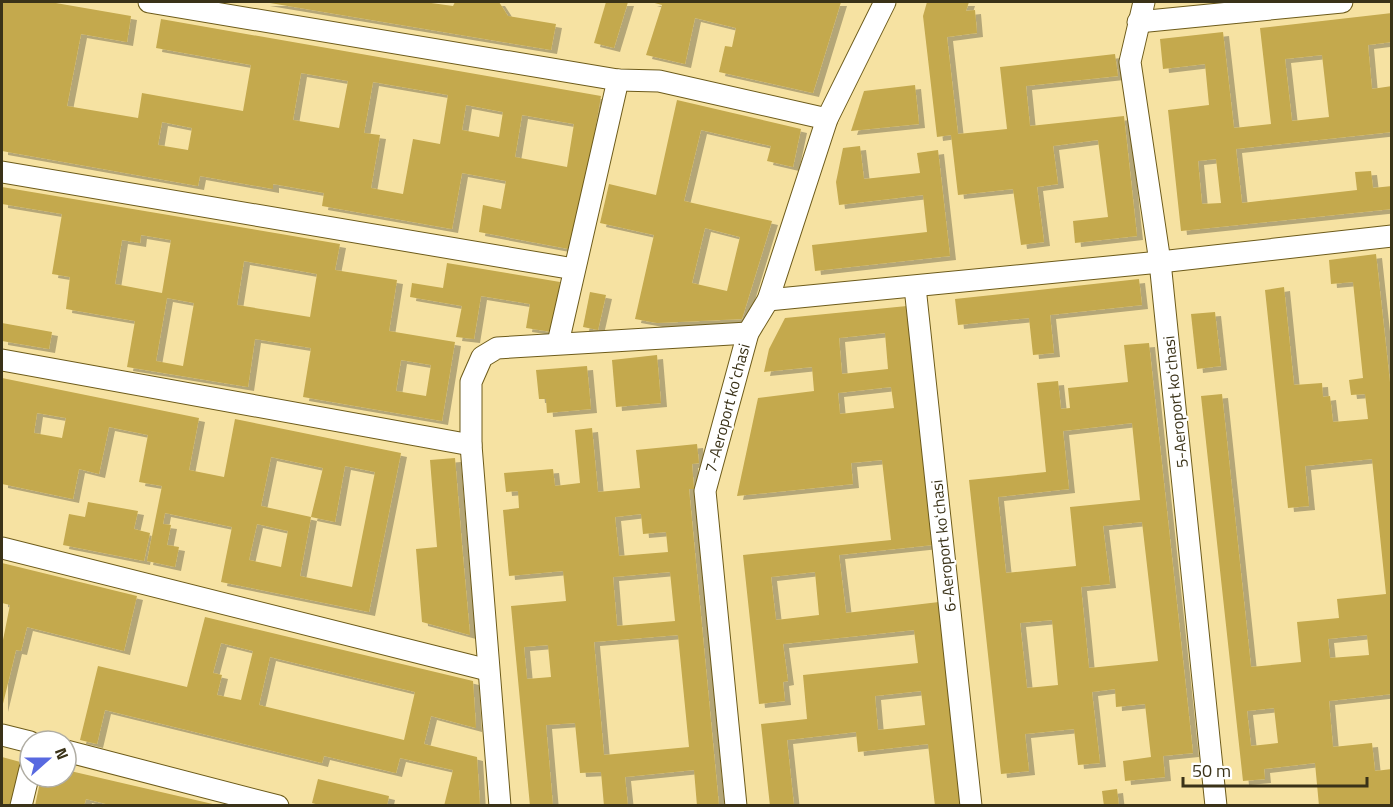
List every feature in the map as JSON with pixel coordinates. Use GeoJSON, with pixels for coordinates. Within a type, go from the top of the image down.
{"type":"FeatureCollection","features":[{"type":"Feature","properties":{"kind":"street"},"geometry":{"type":"LineString","coordinates":[[149,2],[618,80],[659,81],[828,119]]}},
{"type":"Feature","properties":{"kind":"street","name":"7-Aeroport koʻchasi"},"geometry":{"type":"LineString","coordinates":[[736,806],[705,491],[748,333],[768,300],[828,119],[885,2]]}},
{"type":"Feature","properties":{"kind":"street","name":"5-Aeroport koʻchasi"},"geometry":{"type":"LineString","coordinates":[[1144,2],[1130,62],[1160,262],[1216,806]]}},
{"type":"Feature","properties":{"kind":"street"},"geometry":{"type":"LineString","coordinates":[[1138,22],[1342,2]]}},
{"type":"Feature","properties":{"kind":"street"},"geometry":{"type":"LineString","coordinates":[[558,343],[618,80]]}},
{"type":"Feature","properties":{"kind":"street"},"geometry":{"type":"LineString","coordinates":[[2,172],[574,269]]}},
{"type":"Feature","properties":{"kind":"street"},"geometry":{"type":"LineString","coordinates":[[768,300],[1160,262],[1392,236]]}},
{"type":"Feature","properties":{"kind":"street","name":"6-Aeroport koʻchasi"},"geometry":{"type":"LineString","coordinates":[[915,287],[971,806]]}},
{"type":"Feature","properties":{"kind":"street"},"geometry":{"type":"LineString","coordinates":[[500,806],[471,445],[471,382],[482,357],[497,348],[748,333]]}},
{"type":"Feature","properties":{"kind":"street"},"geometry":{"type":"LineString","coordinates":[[2,360],[471,445]]}},
{"type":"Feature","properties":{"kind":"street"},"geometry":{"type":"LineString","coordinates":[[2,548],[488,670]]}},
{"type":"Feature","properties":{"kind":"street"},"geometry":{"type":"LineString","coordinates":[[2,735],[18,739]]}},
{"type":"Feature","properties":{"kind":"street"},"geometry":{"type":"LineString","coordinates":[[78,754],[278,806]]}},
{"type":"Feature","properties":{"kind":"street"},"geometry":{"type":"LineString","coordinates":[[21,806],[25,789]]}},
{"type":"Feature","properties":{"kind":"building"},"geometry":{"type":"Polygon","coordinates":[[[2,2],[50,2],[131,16],[127,42],[81,34],[67,106],[138,118],[142,93],[243,111],[251,65],[156,48],[161,19],[601,96],[574,250],[479,232],[483,205],[501,209],[506,181],[462,173],[452,229],[322,206],[324,193],[273,184],[273,189],[200,176],[198,186],[2,151],[2,2]],[[301,73],[293,120],[339,128],[348,81],[301,73]],[[373,82],[364,133],[380,135],[371,188],[403,194],[413,139],[440,144],[448,95],[373,82]],[[466,105],[462,130],[499,137],[503,112],[466,105]],[[522,115],[515,157],[567,167],[574,124],[522,115]],[[162,122],[158,145],[188,150],[192,128],[162,122]]]}},
{"type":"Feature","properties":{"kind":"building"},"geometry":{"type":"Polygon","coordinates":[[[264,2],[424,2],[453,6],[455,2],[499,2],[508,16],[556,24],[551,50],[264,2]]]}},
{"type":"Feature","properties":{"kind":"building"},"geometry":{"type":"Polygon","coordinates":[[[606,2],[628,2],[614,48],[594,43],[606,2]]]}},
{"type":"Feature","properties":{"kind":"building"},"geometry":{"type":"Polygon","coordinates":[[[651,2],[841,2],[813,93],[719,72],[725,46],[732,47],[736,28],[695,18],[685,64],[646,55],[662,5],[651,2]]]}},
{"type":"Feature","properties":{"kind":"building"},"geometry":{"type":"Polygon","coordinates":[[[927,2],[969,2],[966,11],[975,10],[977,33],[947,37],[958,134],[1007,129],[1000,67],[1115,54],[1118,76],[1026,86],[1030,126],[1124,116],[1137,236],[1075,243],[1073,221],[1108,217],[1098,140],[1053,146],[1058,184],[1037,187],[1044,242],[1021,245],[1013,189],[958,195],[951,135],[937,137],[923,16],[927,2]]]}},
{"type":"Feature","properties":{"kind":"building"},"geometry":{"type":"Polygon","coordinates":[[[1392,13],[1392,42],[1368,45],[1372,89],[1392,86],[1392,132],[1236,149],[1242,203],[1357,190],[1355,172],[1371,171],[1373,188],[1392,186],[1392,209],[1181,231],[1168,110],[1209,105],[1205,64],[1163,69],[1160,39],[1223,32],[1234,128],[1271,124],[1260,28],[1392,13]],[[1322,55],[1285,59],[1292,121],[1329,117],[1322,55]],[[1216,159],[1198,161],[1202,204],[1221,203],[1216,159]]]}},
{"type":"Feature","properties":{"kind":"building"},"geometry":{"type":"Polygon","coordinates":[[[915,85],[919,124],[851,131],[864,91],[915,85]]]}},
{"type":"Feature","properties":{"kind":"building"},"geometry":{"type":"Polygon","coordinates":[[[677,100],[801,129],[793,167],[767,161],[771,146],[701,130],[684,201],[772,221],[742,319],[657,323],[635,319],[654,235],[600,223],[609,184],[656,195],[677,100]],[[705,228],[692,283],[727,291],[740,237],[705,228]]]}},
{"type":"Feature","properties":{"kind":"building"},"geometry":{"type":"Polygon","coordinates":[[[860,146],[864,179],[920,173],[917,153],[938,150],[950,256],[815,271],[812,245],[927,232],[923,195],[839,205],[836,182],[843,148],[860,146]]]}},
{"type":"Feature","properties":{"kind":"building"},"geometry":{"type":"Polygon","coordinates":[[[2,187],[340,244],[335,270],[397,280],[389,331],[455,342],[442,421],[303,397],[311,348],[255,339],[248,387],[127,367],[135,321],[66,309],[70,277],[52,274],[62,214],[2,204],[2,187]],[[141,235],[140,243],[122,240],[115,284],[162,293],[171,240],[141,235]],[[244,261],[237,305],[310,317],[317,274],[244,261]],[[167,298],[156,361],[183,366],[194,303],[167,298]],[[401,360],[396,391],[426,396],[431,365],[401,360]]]}},
{"type":"Feature","properties":{"kind":"building"},"geometry":{"type":"Polygon","coordinates":[[[1376,254],[1392,401],[1392,694],[1329,701],[1333,747],[1372,743],[1375,771],[1392,769],[1392,806],[1319,806],[1315,763],[1264,769],[1265,779],[1243,781],[1201,396],[1222,394],[1251,667],[1301,662],[1297,622],[1339,618],[1337,599],[1386,594],[1372,459],[1305,466],[1309,506],[1288,508],[1265,290],[1284,287],[1294,385],[1322,383],[1323,397],[1330,396],[1333,422],[1368,419],[1365,394],[1351,395],[1349,380],[1363,378],[1353,282],[1331,284],[1329,260],[1376,254]],[[1367,635],[1328,639],[1330,658],[1369,655],[1367,635]],[[1274,708],[1247,711],[1251,746],[1278,743],[1274,708]]]}},
{"type":"Feature","properties":{"kind":"building"},"geometry":{"type":"Polygon","coordinates":[[[447,263],[560,282],[552,332],[526,328],[530,304],[481,296],[474,339],[456,337],[462,306],[410,297],[412,283],[443,288],[447,263]]]}},
{"type":"Feature","properties":{"kind":"building"},"geometry":{"type":"Polygon","coordinates":[[[1139,279],[1142,305],[1050,315],[1054,353],[1033,355],[1029,318],[958,325],[955,299],[1139,279]]]}},
{"type":"Feature","properties":{"kind":"building"},"geometry":{"type":"Polygon","coordinates":[[[590,292],[606,295],[598,330],[583,327],[590,292]]]}},
{"type":"Feature","properties":{"kind":"building"},"geometry":{"type":"Polygon","coordinates":[[[907,306],[933,545],[839,555],[846,613],[939,602],[961,806],[935,806],[928,744],[858,752],[856,732],[787,740],[794,806],[770,806],[761,724],[807,719],[803,675],[918,663],[914,630],[783,644],[788,681],[783,682],[785,701],[759,704],[743,555],[891,540],[882,460],[851,463],[853,484],[737,496],[758,398],[814,391],[812,367],[764,372],[769,349],[785,318],[907,306]],[[885,333],[839,338],[842,374],[888,369],[885,333]],[[891,387],[838,393],[840,414],[894,408],[891,387]],[[815,572],[771,577],[776,620],[819,615],[815,572]],[[921,691],[875,696],[878,730],[925,725],[921,691]]]}},
{"type":"Feature","properties":{"kind":"building"},"geometry":{"type":"Polygon","coordinates":[[[1215,312],[1221,366],[1197,369],[1191,314],[1215,312]]]}},
{"type":"Feature","properties":{"kind":"building"},"geometry":{"type":"Polygon","coordinates":[[[2,323],[52,332],[49,349],[2,341],[2,323]]]}},
{"type":"Feature","properties":{"kind":"building"},"geometry":{"type":"Polygon","coordinates":[[[1149,343],[1193,753],[1163,756],[1165,777],[1125,781],[1123,761],[1151,757],[1145,704],[1116,707],[1115,689],[1092,692],[1100,763],[1078,765],[1074,729],[1025,734],[1029,771],[1001,774],[969,480],[1046,472],[1037,383],[1058,381],[1061,409],[1070,408],[1068,388],[1128,382],[1124,345],[1149,343]],[[1132,423],[1063,431],[1069,489],[998,497],[1006,573],[1076,566],[1070,507],[1140,500],[1132,423]],[[1142,522],[1103,526],[1110,584],[1081,587],[1089,668],[1158,661],[1142,522]],[[1052,620],[1020,623],[1027,688],[1058,685],[1052,620]]]}},
{"type":"Feature","properties":{"kind":"building"},"geometry":{"type":"Polygon","coordinates":[[[657,355],[661,403],[616,407],[612,360],[657,355]]]}},
{"type":"Feature","properties":{"kind":"building"},"geometry":{"type":"Polygon","coordinates":[[[587,366],[591,409],[547,413],[546,399],[539,399],[536,370],[587,366]]]}},
{"type":"Feature","properties":{"kind":"building"},"geometry":{"type":"Polygon","coordinates":[[[2,378],[199,418],[189,470],[224,477],[235,419],[401,453],[369,612],[221,582],[232,527],[165,513],[163,524],[171,525],[167,545],[179,547],[175,567],[147,561],[162,486],[139,482],[148,435],[109,427],[99,474],[79,469],[73,499],[2,484],[2,378]],[[37,413],[34,433],[62,438],[66,418],[37,413]],[[271,457],[261,506],[311,517],[323,468],[271,457]],[[345,466],[335,522],[311,517],[300,576],[352,587],[375,472],[345,466]],[[257,524],[249,560],[281,567],[288,531],[257,524]]]}},
{"type":"Feature","properties":{"kind":"building"},"geometry":{"type":"Polygon","coordinates":[[[592,428],[598,492],[640,488],[636,450],[697,444],[699,463],[692,464],[694,489],[689,489],[719,806],[697,806],[694,770],[625,777],[628,806],[604,806],[601,772],[580,773],[575,723],[546,725],[553,806],[530,806],[511,606],[566,601],[563,571],[509,576],[503,510],[519,508],[518,491],[506,492],[504,473],[553,469],[555,486],[580,483],[575,430],[592,428]],[[641,514],[615,517],[619,556],[668,552],[666,532],[643,534],[641,514]],[[670,572],[613,577],[617,626],[675,621],[670,572]],[[678,635],[594,642],[604,755],[689,747],[678,635]],[[548,645],[524,647],[527,679],[551,677],[548,645]]]}},
{"type":"Feature","properties":{"kind":"building"},"geometry":{"type":"Polygon","coordinates":[[[455,458],[470,635],[422,622],[416,549],[437,547],[430,460],[455,458]]]}},
{"type":"Feature","properties":{"kind":"building"},"geometry":{"type":"Polygon","coordinates":[[[88,502],[138,511],[134,529],[150,533],[144,561],[63,545],[69,514],[85,517],[88,502]]]}},
{"type":"Feature","properties":{"kind":"building"},"geometry":{"type":"Polygon","coordinates":[[[2,563],[137,596],[124,651],[27,627],[21,651],[16,650],[2,708],[2,645],[10,605],[2,603],[2,563]]]}},
{"type":"Feature","properties":{"kind":"building"},"geometry":{"type":"Polygon","coordinates":[[[205,617],[473,681],[476,728],[431,716],[424,744],[477,757],[480,806],[444,806],[453,770],[400,758],[396,773],[324,756],[322,763],[105,710],[97,744],[80,740],[98,666],[187,687],[205,617]],[[221,643],[213,673],[222,675],[217,695],[241,700],[253,651],[221,643]],[[270,657],[259,705],[404,740],[415,692],[270,657]]]}},
{"type":"Feature","properties":{"kind":"building"},"geometry":{"type":"Polygon","coordinates":[[[2,757],[18,761],[18,789],[14,806],[2,806],[2,757]]]}},
{"type":"Feature","properties":{"kind":"building"},"geometry":{"type":"Polygon","coordinates":[[[78,773],[217,805],[114,806],[86,799],[84,806],[35,806],[39,789],[78,789],[78,773]]]}},
{"type":"Feature","properties":{"kind":"building"},"geometry":{"type":"Polygon","coordinates":[[[318,779],[389,796],[387,806],[323,806],[312,803],[318,779]]]}},
{"type":"Feature","properties":{"kind":"building"},"geometry":{"type":"Polygon","coordinates":[[[1117,789],[1119,806],[1104,806],[1102,791],[1117,789]]]}}]}
